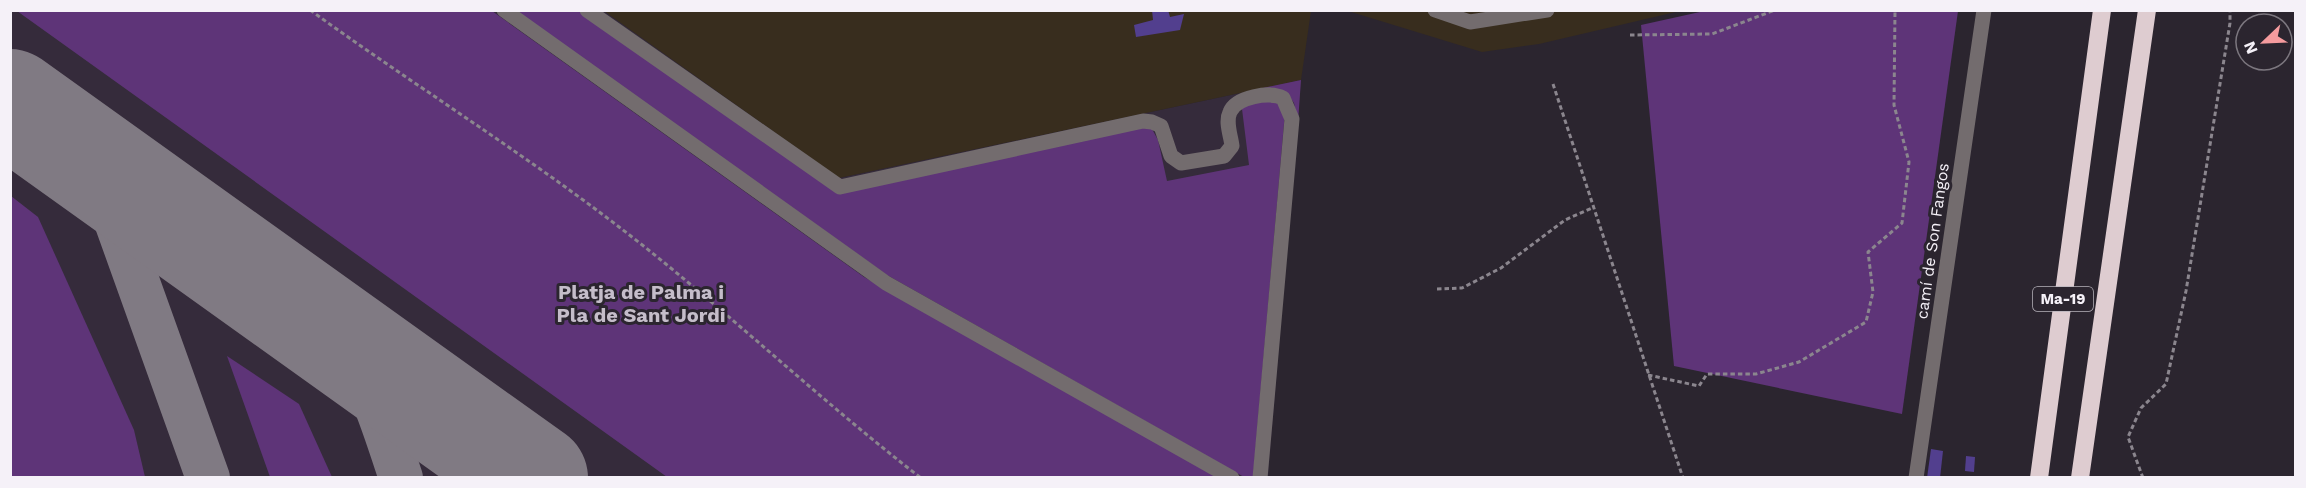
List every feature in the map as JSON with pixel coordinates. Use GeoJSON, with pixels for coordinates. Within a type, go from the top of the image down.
{"type":"FeatureCollection","features":[{"type":"Feature","properties":{"kind":"highway","name":"Ma-19"},"geometry":{"type":"LineString","coordinates":[[2080,477],[2122,171],[2147,10]]}},
{"type":"Feature","properties":{"kind":"highway"},"geometry":{"type":"LineString","coordinates":[[2142,51],[2157,10]]}},
{"type":"Feature","properties":{"kind":"highway","name":"Ma-19"},"geometry":{"type":"LineString","coordinates":[[2039,477],[2100,16]]}},
{"type":"Feature","properties":{"kind":"street"},"geometry":{"type":"LineString","coordinates":[[504,10],[886,283],[1232,477]]}},
{"type":"Feature","properties":{"kind":"street"},"geometry":{"type":"LineString","coordinates":[[588,10],[840,187],[1143,121],[1161,126],[1171,156],[1181,163],[1224,156],[1232,146],[1228,120],[1233,106],[1241,101],[1268,95],[1283,98],[1292,119],[1260,477]]}},
{"type":"Feature","properties":{"kind":"street"},"geometry":{"type":"LineString","coordinates":[[1435,10],[1470,22],[1548,10]]}},
{"type":"Feature","properties":{"kind":"street","name":"camí de Son Fangos"},"geometry":{"type":"LineString","coordinates":[[1916,477],[1984,10]]}},
{"type":"Feature","properties":{"kind":"path"},"geometry":{"type":"LineString","coordinates":[[310,10],[579,197],[655,255],[864,434],[921,477]]}},
{"type":"Feature","properties":{"kind":"path"},"geometry":{"type":"LineString","coordinates":[[1630,34],[1712,34],[1775,10]]}},
{"type":"Feature","properties":{"kind":"path"},"geometry":{"type":"LineString","coordinates":[[1648,375],[1699,386],[1707,374],[1756,374],[1799,362],[1866,322],[1873,292],[1868,252],[1902,223],[1909,162],[1894,105],[1895,10]]}},
{"type":"Feature","properties":{"kind":"path"},"geometry":{"type":"LineString","coordinates":[[2143,477],[2128,437],[2141,408],[2166,384],[2186,291],[2230,23],[2230,10]]}},
{"type":"Feature","properties":{"kind":"path"},"geometry":{"type":"LineString","coordinates":[[1553,84],[1592,208],[1683,477]]}},
{"type":"Feature","properties":{"kind":"path"},"geometry":{"type":"LineString","coordinates":[[1437,289],[1462,288],[1501,268],[1565,220],[1592,208]]}},
{"type":"Feature","properties":{"kind":"shaded area"},"geometry":{"type":"Polygon","coordinates":[[[1709,10],[1958,11],[1902,414],[1674,366],[1641,25],[1709,10]]]}},
{"type":"Feature","properties":{"kind":"shaded area"},"geometry":{"type":"Polygon","coordinates":[[[10,11],[604,11],[839,178],[1301,80],[1268,477],[11,477],[10,11]]]}},
{"type":"Feature","properties":{"kind":"shaded area"},"geometry":{"type":"Polygon","coordinates":[[[17,11],[492,11],[864,277],[1217,477],[667,477],[17,11]]]}},
{"type":"Feature","properties":{"kind":"shaded area"},"geometry":{"type":"Polygon","coordinates":[[[515,11],[583,11],[831,187],[1136,126],[1152,129],[1158,140],[1167,181],[1249,165],[1242,109],[1247,104],[1274,100],[1285,112],[1253,477],[1244,477],[887,275],[515,11]]]}},
{"type":"Feature","properties":{"kind":"shaded area"},"geometry":{"type":"Polygon","coordinates":[[[604,11],[1311,11],[1301,80],[839,178],[604,11]]]}},
{"type":"Feature","properties":{"kind":"shaded area"},"geometry":{"type":"Polygon","coordinates":[[[1348,11],[1680,11],[1539,44],[1482,52],[1348,11]]]}},
{"type":"Feature","properties":{"kind":"shaded area"},"geometry":{"type":"Polygon","coordinates":[[[1301,80],[1298,122],[1294,103],[1288,94],[1263,88],[1301,80]]]}},
{"type":"Feature","properties":{"kind":"shaded area"},"geometry":{"type":"Polygon","coordinates":[[[11,196],[38,217],[134,430],[145,477],[11,477],[11,196]]]}},
{"type":"Feature","properties":{"kind":"shaded area"},"geometry":{"type":"Polygon","coordinates":[[[227,356],[299,404],[332,477],[270,477],[227,356]]]}},
{"type":"Feature","properties":{"kind":"building"},"geometry":{"type":"Polygon","coordinates":[[[1152,10],[1168,10],[1170,17],[1184,14],[1180,30],[1136,37],[1134,25],[1153,20],[1152,10]]]}},
{"type":"Feature","properties":{"kind":"building"},"geometry":{"type":"Polygon","coordinates":[[[1931,449],[1943,451],[1940,478],[1927,478],[1931,449]]]}},
{"type":"Feature","properties":{"kind":"building"},"geometry":{"type":"Polygon","coordinates":[[[1966,456],[1975,457],[1974,472],[1965,471],[1966,456]]]}},
{"type":"Feature","properties":{"kind":"taxiway"},"geometry":{"type":"LineString","coordinates":[[69,145],[93,170],[108,199],[208,478]]}},
{"type":"Feature","properties":{"kind":"taxiway"},"geometry":{"type":"LineString","coordinates":[[330,331],[344,347],[365,381],[374,400],[401,478]]}},
{"type":"Feature","properties":{"kind":"runway"},"geometry":{"type":"LineString","coordinates":[[10,103],[534,478]]}},
{"type":"Feature","properties":{"kind":"district","name":"Platja de Palma i Pla de Sant Jordi"},"geometry":{"type":"Point","coordinates":[641,304]}}]}
